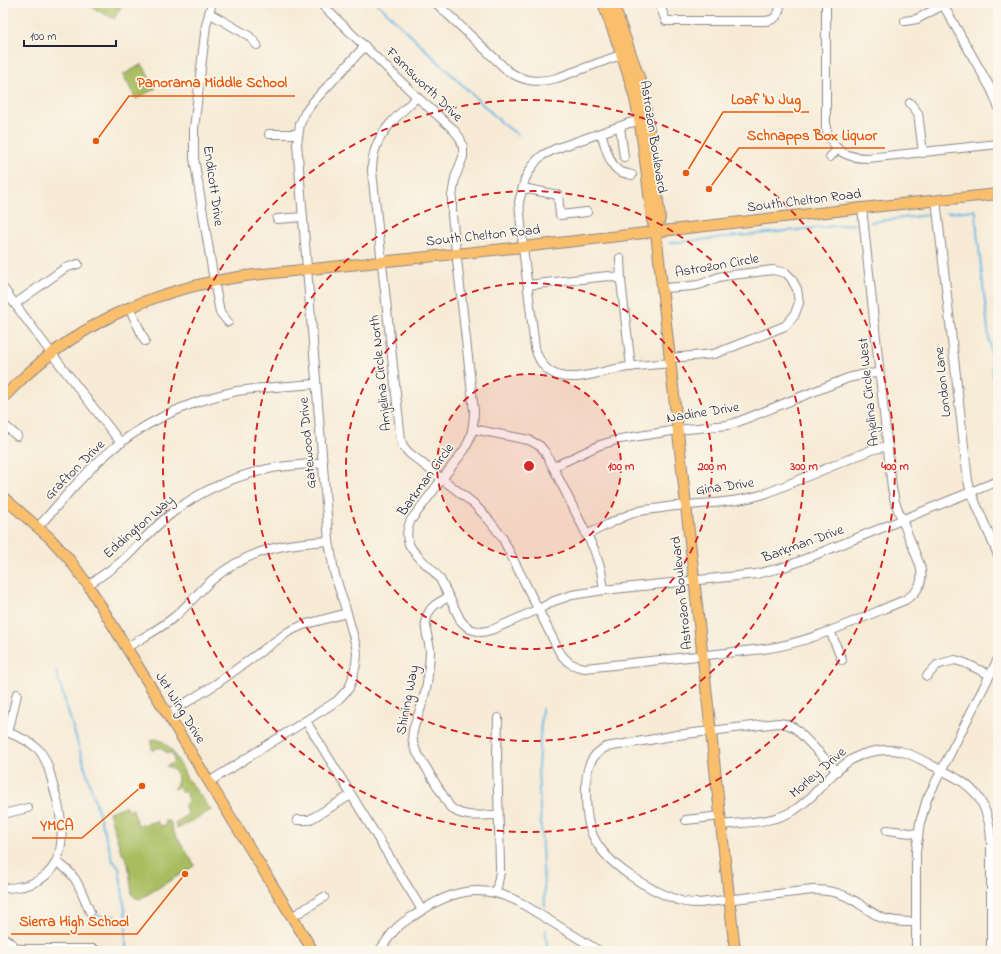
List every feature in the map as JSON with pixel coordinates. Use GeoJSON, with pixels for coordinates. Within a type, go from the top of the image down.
{"type":"FeatureCollection","features":[{"type":"Feature","properties":{"kind":"main road","name":"Astrozon Boulevard"},"geometry":{"type":"LineString","coordinates":[[603,3],[642,88],[648,120],[660,218],[656,232]]}},
{"type":"Feature","properties":{"kind":"main road","name":"Astrozon Boulevard"},"geometry":{"type":"LineString","coordinates":[[613,3],[626,53],[639,121],[652,220],[656,232],[735,951]]}},
{"type":"Feature","properties":{"kind":"main road","name":"South Chelton Road"},"geometry":{"type":"LineString","coordinates":[[3,398],[29,372],[87,329],[129,307],[189,286],[245,276],[998,194]]}},
{"type":"Feature","properties":{"kind":"main road","name":"Jet Wing Drive"},"geometry":{"type":"LineString","coordinates":[[3,497],[50,538],[69,559],[88,585],[313,951]]}},
{"type":"Feature","properties":{"kind":"street","name":"Endicott Drive"},"geometry":{"type":"LineString","coordinates":[[212,3],[206,25],[194,129],[194,151],[220,312],[228,322]]}},
{"type":"Feature","properties":{"kind":"street","name":"Farnsworth Drive"},"geometry":{"type":"LineString","coordinates":[[320,3],[417,97],[453,129],[460,138],[463,147],[463,157],[455,178],[452,196],[452,215],[457,253]]}},
{"type":"Feature","properties":{"kind":"street"},"geometry":{"type":"LineString","coordinates":[[436,3],[508,71],[517,77],[526,80],[536,82],[557,78],[626,53]]}},
{"type":"Feature","properties":{"kind":"street"},"geometry":{"type":"LineString","coordinates":[[659,3],[666,21],[772,20],[778,14],[780,3]]}},
{"type":"Feature","properties":{"kind":"street"},"geometry":{"type":"LineString","coordinates":[[826,3],[826,129],[829,140],[842,153],[849,156],[868,158],[998,144]]}},
{"type":"Feature","properties":{"kind":"street"},"geometry":{"type":"LineString","coordinates":[[905,21],[917,19],[942,4],[991,89],[998,106]]}},
{"type":"Feature","properties":{"kind":"street"},"geometry":{"type":"LineString","coordinates":[[209,13],[249,36],[257,45]]}},
{"type":"Feature","properties":{"kind":"street","name":"Gatewood Drive"},"geometry":{"type":"LineString","coordinates":[[209,782],[338,701],[349,688],[356,664],[356,646],[334,572],[329,541],[297,144],[300,124],[305,113],[313,102],[364,46]]}},
{"type":"Feature","properties":{"kind":"street","name":"Amjelina Circle North"},"geometry":{"type":"LineString","coordinates":[[417,97],[380,137],[373,158],[372,171],[402,446],[409,454],[473,503],[497,529],[539,609]]}},
{"type":"Feature","properties":{"kind":"street"},"geometry":{"type":"LineString","coordinates":[[910,103],[918,113],[923,153]]}},
{"type":"Feature","properties":{"kind":"street","name":"Astrozon Circle"},"geometry":{"type":"LineString","coordinates":[[639,121],[629,123],[544,154],[537,160],[525,179],[519,202],[522,247],[535,348],[540,361],[550,371],[568,378],[595,375],[622,368],[718,353],[785,326],[794,316],[798,303],[795,283],[786,273],[773,270],[724,276],[696,285],[663,288]]}},
{"type":"Feature","properties":{"kind":"street"},"geometry":{"type":"LineString","coordinates":[[620,127],[624,157]]}},
{"type":"Feature","properties":{"kind":"street"},"geometry":{"type":"LineString","coordinates":[[601,133],[609,157],[616,168],[619,171],[632,175]]}},
{"type":"Feature","properties":{"kind":"street"},"geometry":{"type":"LineString","coordinates":[[269,134],[298,134]]}},
{"type":"Feature","properties":{"kind":"street"},"geometry":{"type":"LineString","coordinates":[[830,158],[838,149]]}},
{"type":"Feature","properties":{"kind":"street"},"geometry":{"type":"LineString","coordinates":[[522,188],[558,195],[560,215],[587,212]]}},
{"type":"Feature","properties":{"kind":"street","name":"London Lane"},"geometry":{"type":"LineString","coordinates":[[936,200],[966,473],[971,492],[998,555]]}},
{"type":"Feature","properties":{"kind":"street","name":"Anjelina Circle West"},"geometry":{"type":"LineString","coordinates":[[539,609],[563,657],[573,666],[586,668],[772,648],[830,631],[906,600],[918,590],[922,572],[895,502],[879,373],[862,208]]}},
{"type":"Feature","properties":{"kind":"street"},"geometry":{"type":"LineString","coordinates":[[277,219],[303,217]]}},
{"type":"Feature","properties":{"kind":"street","name":"Barkman Circle"},"geometry":{"type":"LineString","coordinates":[[457,253],[474,411],[473,429],[465,449],[411,520],[408,525],[407,537],[410,547],[414,553],[436,573],[456,614],[470,629],[481,632],[494,629],[539,609]]}},
{"type":"Feature","properties":{"kind":"street"},"geometry":{"type":"LineString","coordinates":[[620,258],[621,281],[631,367]]}},
{"type":"Feature","properties":{"kind":"street"},"geometry":{"type":"LineString","coordinates":[[15,304],[65,268],[78,264]]}},
{"type":"Feature","properties":{"kind":"street"},"geometry":{"type":"LineString","coordinates":[[528,285],[608,276],[618,278],[621,281]]}},
{"type":"Feature","properties":{"kind":"street"},"geometry":{"type":"LineString","coordinates":[[3,288],[121,443]]}},
{"type":"Feature","properties":{"kind":"street"},"geometry":{"type":"LineString","coordinates":[[129,307],[145,341]]}},
{"type":"Feature","properties":{"kind":"street","name":"Nadine Drive"},"geometry":{"type":"LineString","coordinates":[[553,467],[609,442],[629,437],[736,424],[848,378],[879,373]]}},
{"type":"Feature","properties":{"kind":"street","name":"Grafton Drive"},"geometry":{"type":"LineString","coordinates":[[38,527],[103,457],[140,430],[158,420],[184,407],[223,395],[248,390],[316,384]]}},
{"type":"Feature","properties":{"kind":"street"},"geometry":{"type":"LineString","coordinates":[[3,424],[17,436]]}},
{"type":"Feature","properties":{"kind":"street"},"geometry":{"type":"LineString","coordinates":[[473,429],[529,440],[540,446],[549,458],[594,549],[599,563],[604,590]]}},
{"type":"Feature","properties":{"kind":"street","name":"Gina Drive"},"geometry":{"type":"LineString","coordinates":[[586,535],[632,514],[686,505],[756,497],[871,450],[888,446]]}},
{"type":"Feature","properties":{"kind":"street","name":"Eddington Way"},"geometry":{"type":"LineString","coordinates":[[88,585],[122,560],[167,517],[189,501],[218,485],[268,469],[323,463]]}},
{"type":"Feature","properties":{"kind":"street","name":"Barkman Drive"},"geometry":{"type":"LineString","coordinates":[[539,609],[554,600],[580,593],[756,574],[781,568],[998,480]]}},
{"type":"Feature","properties":{"kind":"street"},"geometry":{"type":"LineString","coordinates":[[126,648],[172,619],[213,579],[240,561],[273,548],[329,541]]}},
{"type":"Feature","properties":{"kind":"street","name":"Shining Way"},"geometry":{"type":"LineString","coordinates":[[449,597],[434,606],[427,615],[425,625],[430,651],[427,682],[421,709],[412,732],[413,744],[450,807],[464,815],[470,816],[498,815]]}},
{"type":"Feature","properties":{"kind":"street"},"geometry":{"type":"LineString","coordinates":[[168,714],[216,684],[288,632],[303,625],[347,613]]}},
{"type":"Feature","properties":{"kind":"street"},"geometry":{"type":"LineString","coordinates":[[830,631],[842,660]]}},
{"type":"Feature","properties":{"kind":"street"},"geometry":{"type":"LineString","coordinates":[[916,951],[916,852],[920,823],[927,799],[998,659]]}},
{"type":"Feature","properties":{"kind":"street"},"geometry":{"type":"LineString","coordinates":[[927,676],[937,665],[955,660],[990,675]]}},
{"type":"Feature","properties":{"kind":"street"},"geometry":{"type":"LineString","coordinates":[[3,888],[19,887],[37,881],[45,876],[56,862],[61,846],[62,826],[60,814],[55,790],[43,756],[35,746],[24,739],[6,732],[17,694]]}},
{"type":"Feature","properties":{"kind":"street"},"geometry":{"type":"LineString","coordinates":[[496,893],[500,872],[497,755],[498,718]]}},
{"type":"Feature","properties":{"kind":"street"},"geometry":{"type":"LineString","coordinates":[[306,721],[422,910]]}},
{"type":"Feature","properties":{"kind":"street"},"geometry":{"type":"LineString","coordinates":[[837,771],[796,729],[784,723],[672,735],[606,747],[601,750],[592,760],[587,773],[588,822],[601,849],[624,871],[637,880],[679,901],[700,903],[813,890],[832,891],[848,897],[874,914],[890,921],[916,922]]}},
{"type":"Feature","properties":{"kind":"street","name":"Morley Drive"},"geometry":{"type":"LineString","coordinates":[[686,820],[769,820],[794,811],[837,771],[856,757],[873,752],[891,750],[918,758],[964,782],[982,803],[987,813],[991,839],[991,951]]}},
{"type":"Feature","properties":{"kind":"street"},"geometry":{"type":"LineString","coordinates":[[297,820],[309,820],[351,795]]}},
{"type":"Feature","properties":{"kind":"street"},"geometry":{"type":"LineString","coordinates":[[3,814],[28,808]]}},
{"type":"Feature","properties":{"kind":"street"},"geometry":{"type":"LineString","coordinates":[[989,823],[998,821]]}},
{"type":"Feature","properties":{"kind":"street"},"geometry":{"type":"LineString","coordinates":[[887,830],[918,834]]}},
{"type":"Feature","properties":{"kind":"street"},"geometry":{"type":"LineString","coordinates":[[56,862],[68,869],[73,875],[90,912]]}},
{"type":"Feature","properties":{"kind":"street"},"geometry":{"type":"LineString","coordinates":[[379,951],[390,935],[400,925],[422,910],[445,897],[461,892],[480,891],[504,895],[521,903],[599,951]]}},
{"type":"Feature","properties":{"kind":"street"},"geometry":{"type":"LineString","coordinates":[[292,917],[324,897]]}},
{"type":"Feature","properties":{"kind":"street"},"geometry":{"type":"LineString","coordinates":[[3,937],[18,949],[94,949],[97,951]]}},
{"type":"Feature","properties":{"kind":"green space"},"geometry":{"type":"Polygon","coordinates":[[[84,3],[123,3],[114,19],[84,3]]]}},
{"type":"Feature","properties":{"kind":"green space"},"geometry":{"type":"Polygon","coordinates":[[[142,64],[156,88],[136,99],[123,75],[142,64]]]}},
{"type":"Feature","properties":{"kind":"green space"},"geometry":{"type":"Polygon","coordinates":[[[154,739],[162,741],[170,748],[182,767],[186,777],[211,810],[179,828],[177,828],[175,824],[188,814],[185,804],[188,801],[188,796],[185,792],[181,792],[179,787],[173,789],[178,779],[176,773],[166,766],[174,762],[173,755],[171,753],[167,753],[166,751],[165,752],[161,748],[157,748],[153,751],[151,740],[154,739]]]}},
{"type":"Feature","properties":{"kind":"green space"},"geometry":{"type":"Polygon","coordinates":[[[126,806],[128,811],[133,809],[138,826],[157,821],[159,825],[163,826],[166,824],[165,821],[170,821],[174,833],[194,864],[194,866],[140,899],[134,897],[132,894],[128,863],[120,849],[109,812],[126,806]]]}},
{"type":"Feature","properties":{"kind":"waterway"},"geometry":{"type":"LineString","coordinates":[[377,3],[502,123],[518,135]]}},
{"type":"Feature","properties":{"kind":"waterway"},"geometry":{"type":"LineString","coordinates":[[946,213],[974,210],[976,212],[998,418]]}},
{"type":"Feature","properties":{"kind":"waterway"},"geometry":{"type":"LineString","coordinates":[[870,222],[929,215]]}},
{"type":"Feature","properties":{"kind":"waterway"},"geometry":{"type":"LineString","coordinates":[[669,243],[855,224]]}},
{"type":"Feature","properties":{"kind":"waterway"},"geometry":{"type":"LineString","coordinates":[[56,671],[113,861],[119,867],[126,918],[126,951]]}},
{"type":"Feature","properties":{"kind":"waterway"},"geometry":{"type":"LineString","coordinates":[[542,709],[538,768],[545,907]]}},
{"type":"Feature","properties":{"kind":"waterway"},"geometry":{"type":"LineString","coordinates":[[92,913],[94,916],[115,916]]}},
{"type":"Feature","properties":{"kind":"waterway"},"geometry":{"type":"LineString","coordinates":[[546,930],[547,951]]}},
{"type":"Feature","properties":{"kind":"place","name":"Panorama Middle School"},"geometry":{"type":"Point","coordinates":[96,141]}},
{"type":"Feature","properties":{"kind":"place","name":"Loaf 'N Jug"},"geometry":{"type":"Point","coordinates":[686,173]}},
{"type":"Feature","properties":{"kind":"place","name":"Schnapps Box Liquor"},"geometry":{"type":"Point","coordinates":[709,189]}},
{"type":"Feature","properties":{"kind":"place","name":"YMCA"},"geometry":{"type":"Point","coordinates":[142,786]}},
{"type":"Feature","properties":{"kind":"place","name":"Sierra High School"},"geometry":{"type":"Point","coordinates":[185,874]}}]}
